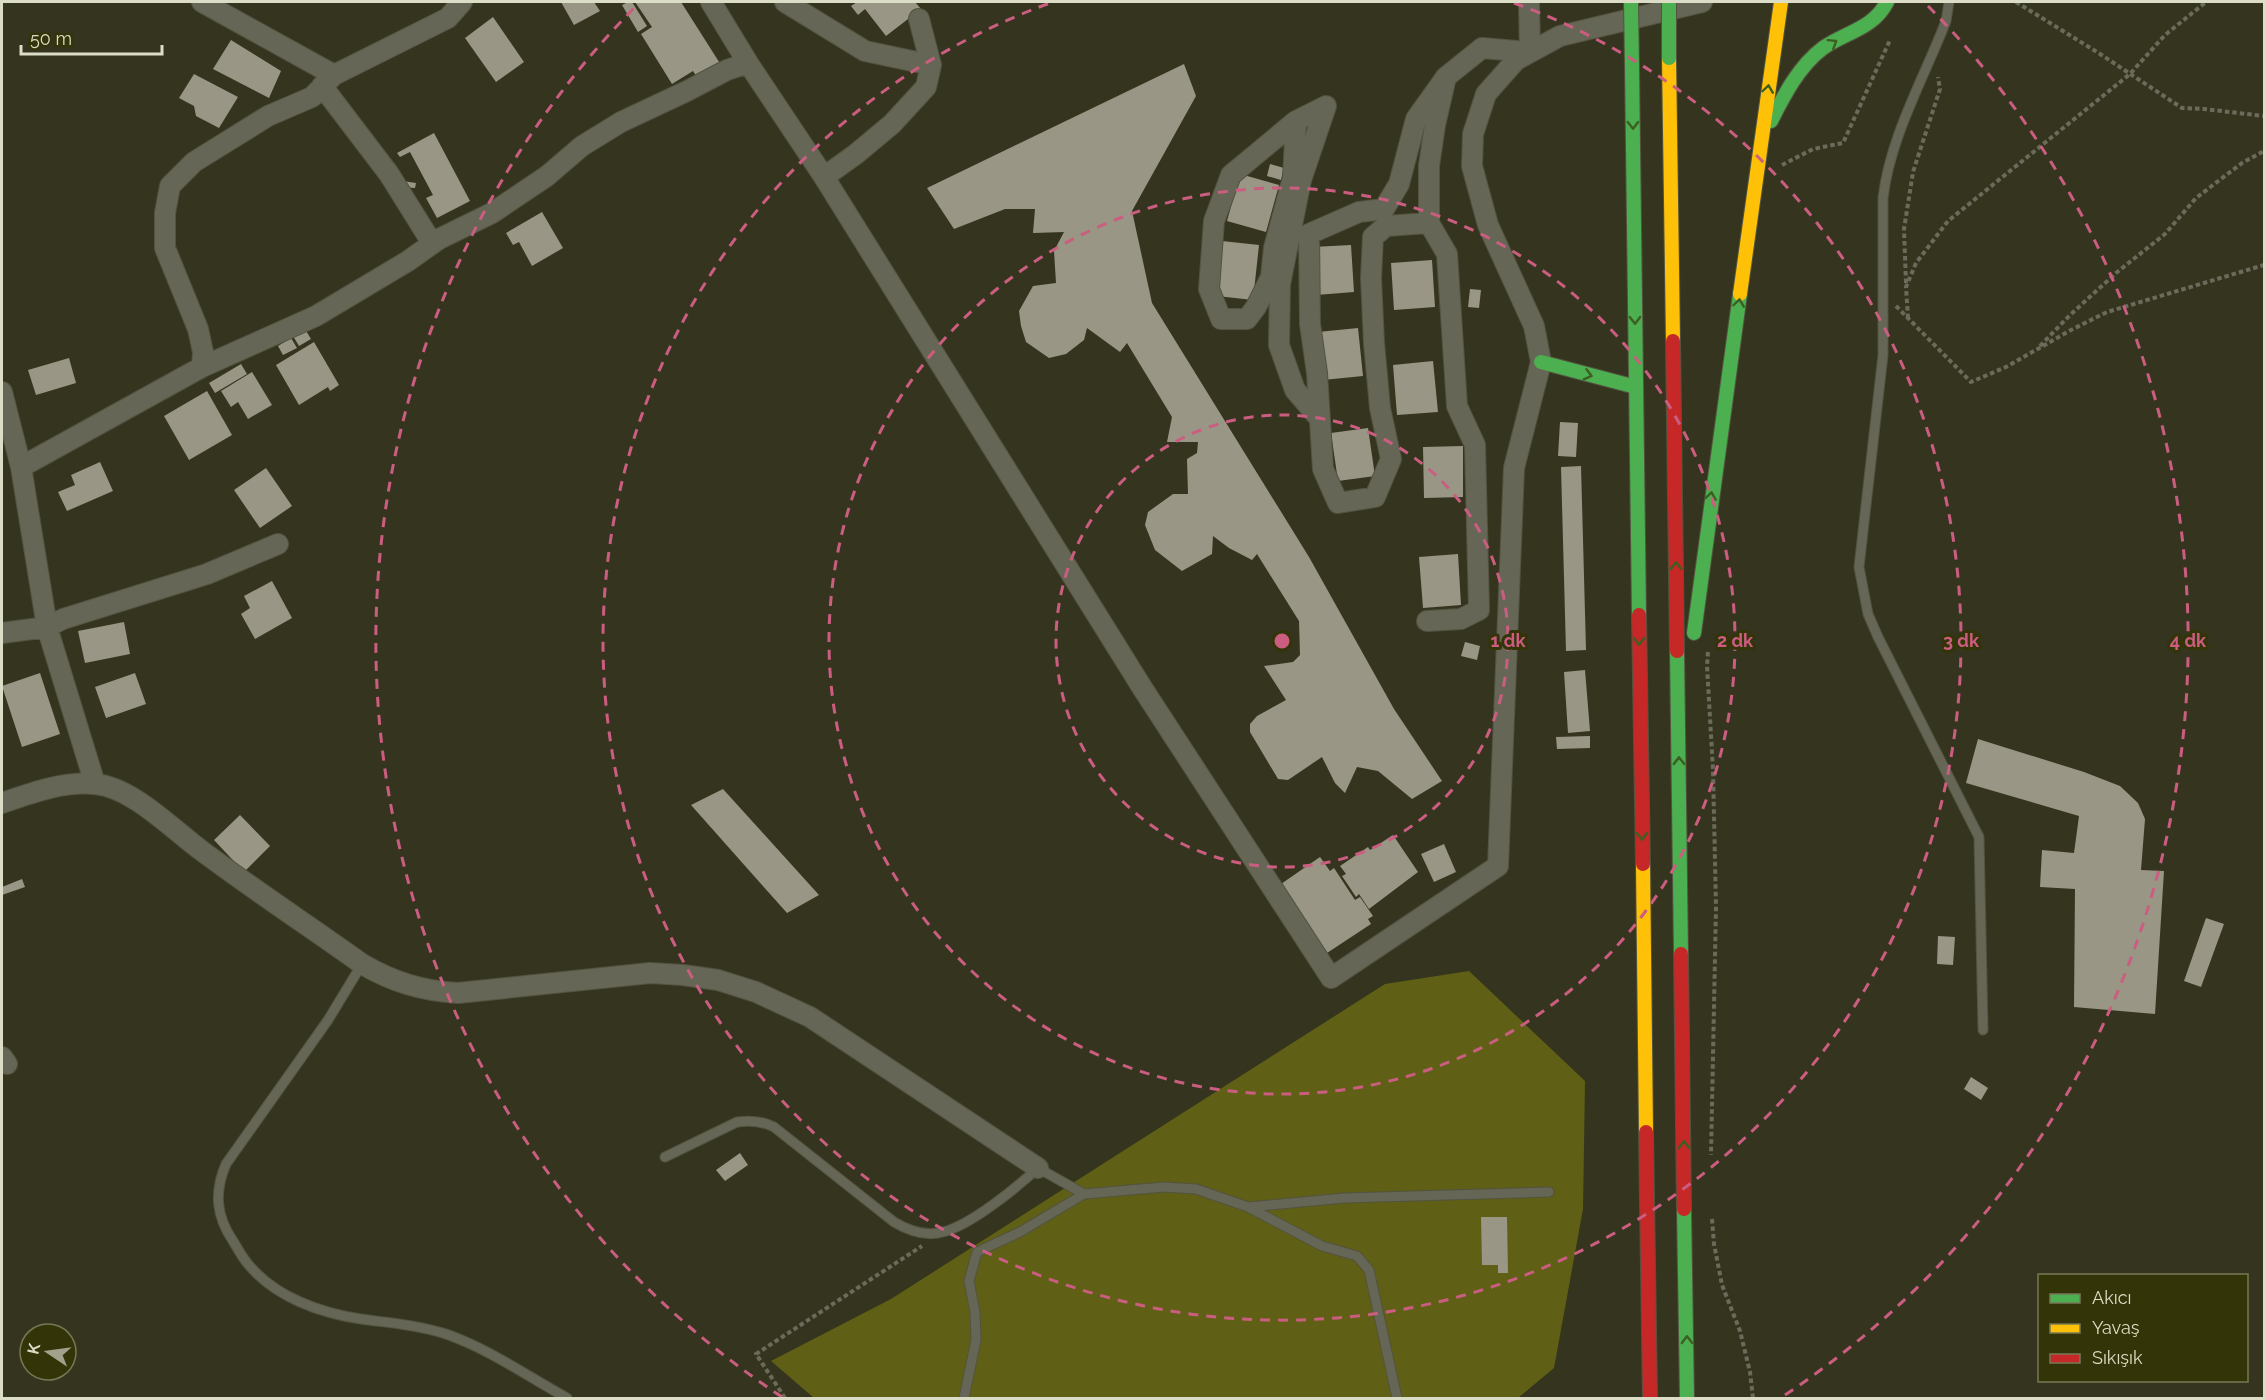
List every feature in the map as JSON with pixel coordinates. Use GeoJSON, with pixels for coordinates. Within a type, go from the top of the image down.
{"type":"FeatureCollection","features":[{"type":"Feature","properties":{"kind":"highway"},"geometry":{"type":"LineString","coordinates":[[1631,2],[1650,1398]]}},
{"type":"Feature","properties":{"kind":"highway"},"geometry":{"type":"LineString","coordinates":[[1669,2],[1687,1398]]}},
{"type":"Feature","properties":{"kind":"highway"},"geometry":{"type":"LineString","coordinates":[[1693,648],[1708,518],[1781,2]]}},
{"type":"Feature","properties":{"kind":"highway"},"geometry":{"type":"LineString","coordinates":[[1762,139],[1790,84],[1816,54],[1878,19],[1887,2]]}},
{"type":"Feature","properties":{"kind":"highway"},"geometry":{"type":"LineString","coordinates":[[1541,362],[1636,387]]}},
{"type":"Feature","properties":{"kind":"highway"},"geometry":{"type":"LineString","coordinates":[[1684,1121],[1692,707]]}},
{"type":"Feature","properties":{"kind":"street"},"geometry":{"type":"LineString","coordinates":[[202,2],[328,81],[432,243]]}},
{"type":"Feature","properties":{"kind":"street"},"geometry":{"type":"LineString","coordinates":[[202,367],[203,352],[198,329],[165,248],[165,213],[170,186],[194,162],[268,116],[312,97],[328,81],[448,18],[462,2]]}},
{"type":"Feature","properties":{"kind":"street"},"geometry":{"type":"LineString","coordinates":[[711,2],[748,63],[824,177],[1143,689],[1331,978],[1498,866],[1514,468],[1541,362],[1534,326],[1488,225],[1472,166],[1473,134],[1486,94],[1516,60],[1560,36],[1702,2]]}},
{"type":"Feature","properties":{"kind":"street"},"geometry":{"type":"LineString","coordinates":[[784,2],[865,51],[931,65]]}},
{"type":"Feature","properties":{"kind":"street"},"geometry":{"type":"LineString","coordinates":[[1529,2],[1530,52]]}},
{"type":"Feature","properties":{"kind":"street"},"geometry":{"type":"LineString","coordinates":[[824,177],[892,124],[926,87],[931,65],[919,19]]}},
{"type":"Feature","properties":{"kind":"street"},"geometry":{"type":"LineString","coordinates":[[1429,223],[1386,226],[1372,237],[1374,342],[1380,408],[1391,459],[1375,497],[1338,503],[1323,469],[1317,373],[1310,324],[1309,234],[1359,212],[1384,209],[1399,184],[1416,119],[1446,77],[1482,48],[1530,52]]}},
{"type":"Feature","properties":{"kind":"street"},"geometry":{"type":"LineString","coordinates":[[21,467],[202,367],[316,316],[408,261],[432,243],[492,213],[547,176],[601,133],[727,70],[748,63]]}},
{"type":"Feature","properties":{"kind":"street"},"geometry":{"type":"LineString","coordinates":[[1427,621],[1461,619],[1479,610],[1475,445],[1457,406],[1447,254],[1429,223],[1429,166],[1446,77]]}},
{"type":"Feature","properties":{"kind":"street"},"geometry":{"type":"LineString","coordinates":[[1296,121],[1293,178],[1274,248],[1271,277],[1256,307],[1247,320],[1221,319],[1209,289],[1214,221],[1231,175],[1296,121],[1326,106],[1301,180],[1280,284],[1279,345],[1295,390],[1320,419]]}},
{"type":"Feature","properties":{"kind":"street"},"geometry":{"type":"LineString","coordinates":[[2,392],[21,467],[47,627],[95,784]]}},
{"type":"Feature","properties":{"kind":"street"},"geometry":{"type":"LineString","coordinates":[[2,633],[47,627],[63,619],[207,573],[278,544]]}},
{"type":"Feature","properties":{"kind":"street"},"geometry":{"type":"LineString","coordinates":[[2,803],[53,787],[95,784],[112,789],[142,805],[201,851],[362,964],[383,976],[409,986],[458,993],[650,973],[718,980],[746,989],[783,1003],[810,1017],[1038,1168]]}},
{"type":"Feature","properties":{"kind":"lane"},"geometry":{"type":"LineString","coordinates":[[1949,2],[1946,21],[1898,136],[1885,176],[1883,355],[1859,567],[1868,614],[1878,637],[1979,837],[1983,1030]]}},
{"type":"Feature","properties":{"kind":"lane"},"geometry":{"type":"LineString","coordinates":[[362,964],[328,1020],[226,1164],[217,1200],[218,1210],[226,1230],[249,1265],[290,1297],[334,1314],[405,1324],[444,1334],[489,1354],[567,1398]]}},
{"type":"Feature","properties":{"kind":"lane"},"geometry":{"type":"LineString","coordinates":[[665,1157],[737,1122],[747,1120],[766,1123],[894,1222],[917,1233],[944,1232],[999,1201],[1038,1168],[1084,1194]]}},
{"type":"Feature","properties":{"kind":"lane"},"geometry":{"type":"LineString","coordinates":[[964,1398],[976,1340],[975,1312],[969,1281],[977,1252],[1020,1232],[1084,1194],[1164,1187],[1181,1188],[1218,1196],[1248,1207],[1322,1246],[1357,1256],[1364,1262],[1369,1270],[1397,1398]]}},
{"type":"Feature","properties":{"kind":"lane"},"geometry":{"type":"LineString","coordinates":[[1248,1207],[1344,1198],[1549,1192]]}},
{"type":"Feature","properties":{"kind":"path"},"geometry":{"type":"LineString","coordinates":[[2016,2],[2182,108],[2204,108],[2265,116]]}},
{"type":"Feature","properties":{"kind":"path"},"geometry":{"type":"LineString","coordinates":[[1906,287],[1916,263],[1948,221],[2130,74],[2165,35],[2206,2]]}},
{"type":"Feature","properties":{"kind":"path"},"geometry":{"type":"LineString","coordinates":[[1779,175],[1782,165],[1814,149],[1843,143],[1889,45],[1891,35]]}},
{"type":"Feature","properties":{"kind":"path"},"geometry":{"type":"LineString","coordinates":[[1908,318],[1904,229],[1913,172],[1940,89],[1934,53]]}},
{"type":"Feature","properties":{"kind":"path"},"geometry":{"type":"LineString","coordinates":[[2035,351],[2116,273],[2165,234],[2196,198],[2242,163],[2265,151]]}},
{"type":"Feature","properties":{"kind":"path"},"geometry":{"type":"LineString","coordinates":[[1883,293],[1971,382],[2006,368],[2107,312],[2265,264]]}},
{"type":"Feature","properties":{"kind":"path"},"geometry":{"type":"LineString","coordinates":[[1709,644],[1707,666],[1713,770],[1716,907],[1711,1159]]}},
{"type":"Feature","properties":{"kind":"path"},"geometry":{"type":"LineString","coordinates":[[1712,1214],[1714,1244],[1722,1285],[1740,1331],[1750,1372],[1753,1398]]}},
{"type":"Feature","properties":{"kind":"path"},"geometry":{"type":"LineString","coordinates":[[785,1398],[756,1354],[944,1232]]}},
{"type":"Feature","properties":{"kind":"shaded area"},"geometry":{"type":"Polygon","coordinates":[[[1469,971],[1585,1081],[1583,1209],[1554,1368],[1518,1398],[814,1398],[771,1361],[891,1299],[1385,984],[1469,971]]]}},
{"type":"Feature","properties":{"kind":"building"},"geometry":{"type":"Polygon","coordinates":[[[561,2],[594,2],[600,11],[574,25],[561,2]]]}},
{"type":"Feature","properties":{"kind":"building"},"geometry":{"type":"Polygon","coordinates":[[[632,2],[647,26],[638,32],[622,5],[632,2]]]}},
{"type":"Feature","properties":{"kind":"building"},"geometry":{"type":"Polygon","coordinates":[[[635,2],[681,2],[721,65],[698,79],[693,71],[672,84],[641,34],[652,27],[635,2]]]}},
{"type":"Feature","properties":{"kind":"building"},"geometry":{"type":"Polygon","coordinates":[[[857,2],[915,2],[921,9],[886,36],[865,9],[858,15],[851,6],[857,2]]]}},
{"type":"Feature","properties":{"kind":"building"},"geometry":{"type":"Polygon","coordinates":[[[493,17],[524,62],[496,82],[465,38],[493,17]]]}},
{"type":"Feature","properties":{"kind":"building"},"geometry":{"type":"Polygon","coordinates":[[[231,40],[281,71],[269,98],[213,69],[231,40]]]}},
{"type":"Feature","properties":{"kind":"building"},"geometry":{"type":"Polygon","coordinates":[[[1184,64],[1196,96],[1132,211],[1152,303],[1309,557],[1394,709],[1442,781],[1412,799],[1378,771],[1357,767],[1345,793],[1335,783],[1322,757],[1288,780],[1278,779],[1250,732],[1250,724],[1257,716],[1286,700],[1264,666],[1293,662],[1300,655],[1299,621],[1257,554],[1252,560],[1229,548],[1213,536],[1212,554],[1182,571],[1155,550],[1145,525],[1148,512],[1173,494],[1188,494],[1187,459],[1197,453],[1198,442],[1167,442],[1172,417],[1127,343],[1120,352],[1087,328],[1084,340],[1066,354],[1049,358],[1026,342],[1019,311],[1033,286],[1056,283],[1054,251],[1064,232],[1033,233],[1035,209],[1005,209],[954,229],[927,188],[1184,64]]]}},
{"type":"Feature","properties":{"kind":"building"},"geometry":{"type":"Polygon","coordinates":[[[194,74],[238,97],[219,128],[196,116],[194,106],[179,98],[194,74]]]}},
{"type":"Feature","properties":{"kind":"building"},"geometry":{"type":"Polygon","coordinates":[[[434,133],[470,201],[437,218],[426,198],[433,195],[410,152],[400,157],[397,153],[434,133]]]}},
{"type":"Feature","properties":{"kind":"building"},"geometry":{"type":"Polygon","coordinates":[[[1270,164],[1284,168],[1281,180],[1267,176],[1270,164]]]}},
{"type":"Feature","properties":{"kind":"building"},"geometry":{"type":"Polygon","coordinates":[[[1240,174],[1279,185],[1266,232],[1227,221],[1240,174]]]}},
{"type":"Feature","properties":{"kind":"building"},"geometry":{"type":"Polygon","coordinates":[[[403,181],[416,183],[415,188],[401,187],[403,181]]]}},
{"type":"Feature","properties":{"kind":"building"},"geometry":{"type":"Polygon","coordinates":[[[542,212],[563,248],[532,266],[519,242],[513,245],[506,233],[542,212]]]}},
{"type":"Feature","properties":{"kind":"building"},"geometry":{"type":"Polygon","coordinates":[[[1222,241],[1259,245],[1253,300],[1217,296],[1222,241]]]}},
{"type":"Feature","properties":{"kind":"building"},"geometry":{"type":"Polygon","coordinates":[[[1351,245],[1354,292],[1316,295],[1313,247],[1351,245]]]}},
{"type":"Feature","properties":{"kind":"building"},"geometry":{"type":"Polygon","coordinates":[[[1432,260],[1435,307],[1394,310],[1391,263],[1432,260]]]}},
{"type":"Feature","properties":{"kind":"building"},"geometry":{"type":"Polygon","coordinates":[[[1470,289],[1481,290],[1479,308],[1468,307],[1470,289]]]}},
{"type":"Feature","properties":{"kind":"building"},"geometry":{"type":"Polygon","coordinates":[[[1358,328],[1363,376],[1323,380],[1318,332],[1358,328]]]}},
{"type":"Feature","properties":{"kind":"building"},"geometry":{"type":"Polygon","coordinates":[[[305,329],[311,339],[299,346],[293,336],[305,329]]]}},
{"type":"Feature","properties":{"kind":"building"},"geometry":{"type":"Polygon","coordinates":[[[291,338],[297,348],[283,355],[278,346],[291,338]]]}},
{"type":"Feature","properties":{"kind":"building"},"geometry":{"type":"Polygon","coordinates":[[[314,342],[339,385],[330,391],[328,387],[299,405],[276,365],[314,342]]]}},
{"type":"Feature","properties":{"kind":"building"},"geometry":{"type":"Polygon","coordinates":[[[69,358],[76,383],[36,395],[28,370],[69,358]]]}},
{"type":"Feature","properties":{"kind":"building"},"geometry":{"type":"Polygon","coordinates":[[[1433,361],[1438,412],[1397,415],[1393,365],[1433,361]]]}},
{"type":"Feature","properties":{"kind":"building"},"geometry":{"type":"Polygon","coordinates":[[[241,364],[247,374],[215,393],[209,383],[241,364]]]}},
{"type":"Feature","properties":{"kind":"building"},"geometry":{"type":"Polygon","coordinates":[[[252,372],[272,405],[248,419],[238,402],[231,407],[221,391],[252,372]]]}},
{"type":"Feature","properties":{"kind":"building"},"geometry":{"type":"Polygon","coordinates":[[[207,391],[232,435],[189,460],[164,416],[207,391]]]}},
{"type":"Feature","properties":{"kind":"building"},"geometry":{"type":"Polygon","coordinates":[[[1560,422],[1578,423],[1576,457],[1558,456],[1560,422]]]}},
{"type":"Feature","properties":{"kind":"building"},"geometry":{"type":"Polygon","coordinates":[[[1368,428],[1375,476],[1338,481],[1331,433],[1368,428]]]}},
{"type":"Feature","properties":{"kind":"building"},"geometry":{"type":"Polygon","coordinates":[[[1463,446],[1463,497],[1424,498],[1423,447],[1463,446]]]}},
{"type":"Feature","properties":{"kind":"building"},"geometry":{"type":"Polygon","coordinates":[[[100,462],[113,491],[67,511],[58,492],[75,485],[71,475],[100,462]]]}},
{"type":"Feature","properties":{"kind":"building"},"geometry":{"type":"Polygon","coordinates":[[[1581,466],[1586,650],[1566,651],[1561,467],[1581,466]]]}},
{"type":"Feature","properties":{"kind":"building"},"geometry":{"type":"Polygon","coordinates":[[[266,468],[292,506],[260,528],[234,490],[266,468]]]}},
{"type":"Feature","properties":{"kind":"building"},"geometry":{"type":"Polygon","coordinates":[[[1458,554],[1461,605],[1423,608],[1419,557],[1458,554]]]}},
{"type":"Feature","properties":{"kind":"building"},"geometry":{"type":"Polygon","coordinates":[[[272,581],[292,618],[255,639],[241,614],[250,608],[244,596],[272,581]]]}},
{"type":"Feature","properties":{"kind":"building"},"geometry":{"type":"Polygon","coordinates":[[[124,622],[130,654],[85,663],[78,631],[124,622]]]}},
{"type":"Feature","properties":{"kind":"building"},"geometry":{"type":"Polygon","coordinates":[[[1465,642],[1480,646],[1477,660],[1461,656],[1465,642]]]}},
{"type":"Feature","properties":{"kind":"building"},"geometry":{"type":"Polygon","coordinates":[[[1585,670],[1590,731],[1568,733],[1564,672],[1585,670]]]}},
{"type":"Feature","properties":{"kind":"building"},"geometry":{"type":"Polygon","coordinates":[[[40,673],[60,734],[22,747],[2,686],[40,673]]]}},
{"type":"Feature","properties":{"kind":"building"},"geometry":{"type":"Polygon","coordinates":[[[135,673],[146,704],[106,718],[95,687],[135,673]]]}},
{"type":"Feature","properties":{"kind":"building"},"geometry":{"type":"Polygon","coordinates":[[[1590,736],[1590,748],[1557,749],[1556,737],[1590,736]]]}},
{"type":"Feature","properties":{"kind":"building"},"geometry":{"type":"Polygon","coordinates":[[[1978,739],[2084,772],[2120,786],[2138,803],[2145,819],[2141,870],[2164,871],[2155,1014],[2074,1007],[2075,889],[2040,887],[2042,850],[2074,853],[2079,816],[1966,783],[1978,739]]]}},
{"type":"Feature","properties":{"kind":"building"},"geometry":{"type":"Polygon","coordinates":[[[723,789],[819,895],[787,913],[691,805],[723,789]]]}},
{"type":"Feature","properties":{"kind":"building"},"geometry":{"type":"Polygon","coordinates":[[[240,815],[270,846],[244,872],[214,840],[240,815]]]}},
{"type":"Feature","properties":{"kind":"building"},"geometry":{"type":"Polygon","coordinates":[[[1393,835],[1418,872],[1369,909],[1359,894],[1356,897],[1342,876],[1346,874],[1340,866],[1368,847],[1370,850],[1393,835]]]}},
{"type":"Feature","properties":{"kind":"building"},"geometry":{"type":"Polygon","coordinates":[[[1444,844],[1456,872],[1434,882],[1421,854],[1444,844]]]}},
{"type":"Feature","properties":{"kind":"building"},"geometry":{"type":"Polygon","coordinates":[[[1320,857],[1330,871],[1334,868],[1355,900],[1360,897],[1373,916],[1368,919],[1371,924],[1327,953],[1281,884],[1320,857]]]}},
{"type":"Feature","properties":{"kind":"building"},"geometry":{"type":"Polygon","coordinates":[[[22,879],[25,887],[2,895],[2,887],[22,879]]]}},
{"type":"Feature","properties":{"kind":"building"},"geometry":{"type":"Polygon","coordinates":[[[2206,918],[2224,924],[2201,987],[2184,981],[2206,918]]]}},
{"type":"Feature","properties":{"kind":"building"},"geometry":{"type":"Polygon","coordinates":[[[1938,936],[1955,937],[1953,965],[1937,964],[1938,936]]]}},
{"type":"Feature","properties":{"kind":"building"},"geometry":{"type":"Polygon","coordinates":[[[1971,1077],[1988,1088],[1981,1100],[1964,1089],[1971,1077]]]}},
{"type":"Feature","properties":{"kind":"building"},"geometry":{"type":"Polygon","coordinates":[[[740,1153],[748,1165],[725,1181],[716,1170],[740,1153]]]}},
{"type":"Feature","properties":{"kind":"building"},"geometry":{"type":"Polygon","coordinates":[[[1481,1217],[1507,1217],[1508,1273],[1498,1273],[1498,1265],[1482,1265],[1481,1217]]]}},
{"type":"Feature","properties":{"kind":"traffic: fast"},"geometry":{"type":"LineString","coordinates":[[1631,2],[1632,67]]}},
{"type":"Feature","properties":{"kind":"traffic: fast"},"geometry":{"type":"LineString","coordinates":[[1669,2],[1669,58]]}},
{"type":"Feature","properties":{"kind":"traffic: fast"},"geometry":{"type":"LineString","coordinates":[[1771,121],[1793,82],[1814,55],[1867,24],[1887,2]]}},
{"type":"Feature","properties":{"kind":"traffic: fast"},"geometry":{"type":"LineString","coordinates":[[1632,67],[1639,615]]}},
{"type":"Feature","properties":{"kind":"traffic: fast"},"geometry":{"type":"LineString","coordinates":[[1694,633],[1740,294]]}},
{"type":"Feature","properties":{"kind":"traffic: fast"},"geometry":{"type":"LineString","coordinates":[[1541,362],[1636,387]]}},
{"type":"Feature","properties":{"kind":"traffic: fast"},"geometry":{"type":"LineString","coordinates":[[1677,651],[1681,954]]}},
{"type":"Feature","properties":{"kind":"traffic: fast"},"geometry":{"type":"LineString","coordinates":[[1684,1209],[1687,1398]]}},
{"type":"Feature","properties":{"kind":"traffic: slow"},"geometry":{"type":"LineString","coordinates":[[1740,294],[1781,2]]}},
{"type":"Feature","properties":{"kind":"traffic: slow"},"geometry":{"type":"LineString","coordinates":[[1669,58],[1673,341]]}},
{"type":"Feature","properties":{"kind":"traffic: slow"},"geometry":{"type":"LineString","coordinates":[[1643,864],[1646,1132]]}},
{"type":"Feature","properties":{"kind":"traffic: jam"},"geometry":{"type":"LineString","coordinates":[[1673,341],[1677,651]]}},
{"type":"Feature","properties":{"kind":"traffic: jam"},"geometry":{"type":"LineString","coordinates":[[1639,615],[1643,864]]}},
{"type":"Feature","properties":{"kind":"traffic: jam"},"geometry":{"type":"LineString","coordinates":[[1681,954],[1684,1209]]}},
{"type":"Feature","properties":{"kind":"traffic: jam"},"geometry":{"type":"LineString","coordinates":[[1646,1132],[1650,1398]]}}]}
